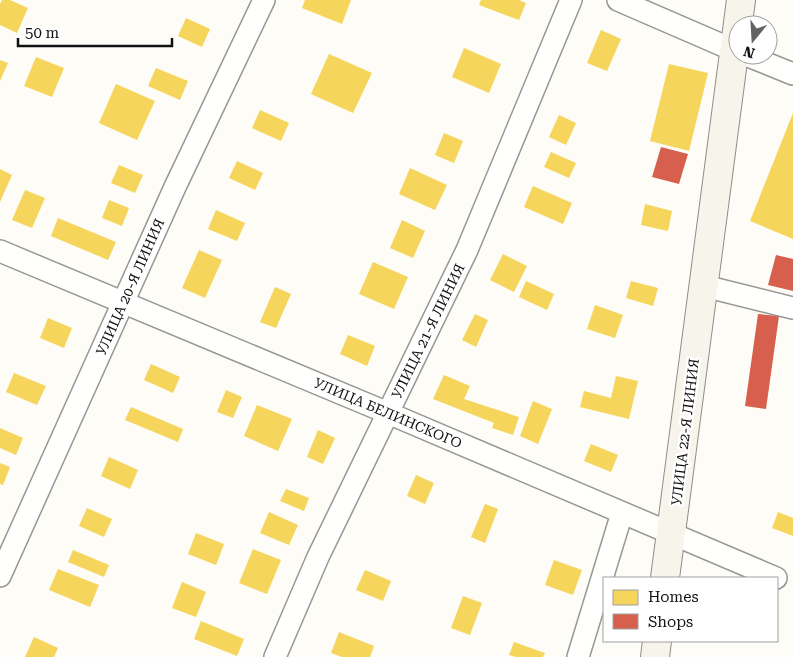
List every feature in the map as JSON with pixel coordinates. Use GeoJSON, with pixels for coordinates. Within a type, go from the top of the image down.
{"type":"FeatureCollection","features":[{"type":"Feature","properties":{"kind":"main road"},"geometry":{"type":"LineString","coordinates":[[740,15],[741,0]]}},
{"type":"Feature","properties":{"kind":"main road","name":"УЛИЦА 22-Я ЛИНИЯ"},"geometry":{"type":"LineString","coordinates":[[666,577],[704,286],[737,65]]}},
{"type":"Feature","properties":{"kind":"main road"},"geometry":{"type":"LineString","coordinates":[[655,657],[657,642]]}},
{"type":"Feature","properties":{"kind":"street","name":"УЛИЦА 20-Я ЛИНИЯ"},"geometry":{"type":"LineString","coordinates":[[0,576],[175,187],[264,0]]}},
{"type":"Feature","properties":{"kind":"street","name":"УЛИЦА 21-Я ЛИНИЯ"},"geometry":{"type":"LineString","coordinates":[[275,657],[318,557],[467,250],[571,0]]}},
{"type":"Feature","properties":{"kind":"street"},"geometry":{"type":"LineString","coordinates":[[618,0],[728,47]]}},
{"type":"Feature","properties":{"kind":"street"},"geometry":{"type":"LineString","coordinates":[[771,65],[793,74]]}},
{"type":"Feature","properties":{"kind":"street","name":"УЛИЦА БЕЛИНСКОГО"},"geometry":{"type":"LineString","coordinates":[[0,251],[388,412],[774,577]]}},
{"type":"Feature","properties":{"kind":"street"},"geometry":{"type":"LineString","coordinates":[[704,286],[793,308]]}},
{"type":"Feature","properties":{"kind":"street"},"geometry":{"type":"LineString","coordinates":[[578,657],[622,513]]}},
{"type":"Feature","properties":{"kind":"street","name":"УЛИЦА БЕЛИНСКОГО"},"geometry":{"type":"LineString","coordinates":[[778,579],[793,586]]}},
{"type":"Feature","properties":{"kind":"building: Homes"},"geometry":{"type":"Polygon","coordinates":[[[2,0],[10,0],[28,8],[17,33],[0,25],[0,4],[2,0]]]}},
{"type":"Feature","properties":{"kind":"building: Homes"},"geometry":{"type":"Polygon","coordinates":[[[305,0],[351,0],[342,24],[302,8],[305,0]]]}},
{"type":"Feature","properties":{"kind":"building: Homes"},"geometry":{"type":"Polygon","coordinates":[[[481,0],[519,0],[526,3],[519,20],[479,5],[481,0]]]}},
{"type":"Feature","properties":{"kind":"building: Homes"},"geometry":{"type":"Polygon","coordinates":[[[186,18],[210,29],[202,47],[178,36],[186,18]]]}},
{"type":"Feature","properties":{"kind":"building: Homes"},"geometry":{"type":"Polygon","coordinates":[[[601,30],[621,39],[607,71],[587,63],[601,30]]]}},
{"type":"Feature","properties":{"kind":"building: Homes"},"geometry":{"type":"Polygon","coordinates":[[[464,48],[501,64],[489,93],[452,77],[464,48]]]}},
{"type":"Feature","properties":{"kind":"building: Homes"},"geometry":{"type":"Polygon","coordinates":[[[329,54],[372,73],[353,113],[311,94],[329,54]]]}},
{"type":"Feature","properties":{"kind":"building: Homes"},"geometry":{"type":"Polygon","coordinates":[[[36,57],[64,68],[52,97],[24,86],[36,57]]]}},
{"type":"Feature","properties":{"kind":"building: Homes"},"geometry":{"type":"Polygon","coordinates":[[[0,60],[8,63],[0,81],[0,60]]]}},
{"type":"Feature","properties":{"kind":"building: Homes"},"geometry":{"type":"Polygon","coordinates":[[[669,64],[708,73],[689,151],[650,141],[669,64]]]}},
{"type":"Feature","properties":{"kind":"building: Homes"},"geometry":{"type":"Polygon","coordinates":[[[156,68],[188,81],[180,100],[148,86],[156,68]]]}},
{"type":"Feature","properties":{"kind":"building: Homes"},"geometry":{"type":"Polygon","coordinates":[[[116,84],[155,101],[137,140],[99,123],[116,84]]]}},
{"type":"Feature","properties":{"kind":"building: Homes"},"geometry":{"type":"Polygon","coordinates":[[[260,110],[289,123],[281,141],[252,128],[260,110]]]}},
{"type":"Feature","properties":{"kind":"building: Homes"},"geometry":{"type":"Polygon","coordinates":[[[793,113],[793,239],[750,221],[793,113]]]}},
{"type":"Feature","properties":{"kind":"building: Homes"},"geometry":{"type":"Polygon","coordinates":[[[559,115],[576,123],[566,145],[549,137],[559,115]]]}},
{"type":"Feature","properties":{"kind":"building: Homes"},"geometry":{"type":"Polygon","coordinates":[[[444,133],[463,141],[454,163],[435,155],[444,133]]]}},
{"type":"Feature","properties":{"kind":"building: Homes"},"geometry":{"type":"Polygon","coordinates":[[[551,152],[576,163],[569,178],[544,167],[551,152]]]}},
{"type":"Feature","properties":{"kind":"building: Homes"},"geometry":{"type":"Polygon","coordinates":[[[237,161],[263,173],[255,190],[229,178],[237,161]]]}},
{"type":"Feature","properties":{"kind":"building: Homes"},"geometry":{"type":"Polygon","coordinates":[[[119,165],[143,175],[135,193],[111,183],[119,165]]]}},
{"type":"Feature","properties":{"kind":"building: Homes"},"geometry":{"type":"Polygon","coordinates":[[[410,168],[447,185],[435,210],[399,194],[410,168]]]}},
{"type":"Feature","properties":{"kind":"building: Homes"},"geometry":{"type":"Polygon","coordinates":[[[0,169],[12,175],[0,202],[0,169]]]}},
{"type":"Feature","properties":{"kind":"building: Homes"},"geometry":{"type":"Polygon","coordinates":[[[533,186],[572,203],[563,224],[524,207],[533,186]]]}},
{"type":"Feature","properties":{"kind":"building: Homes"},"geometry":{"type":"Polygon","coordinates":[[[25,190],[45,198],[32,228],[12,220],[25,190]]]}},
{"type":"Feature","properties":{"kind":"building: Homes"},"geometry":{"type":"Polygon","coordinates":[[[109,200],[129,208],[122,226],[102,218],[109,200]]]}},
{"type":"Feature","properties":{"kind":"building: Homes"},"geometry":{"type":"Polygon","coordinates":[[[645,204],[672,211],[668,231],[641,225],[645,204]]]}},
{"type":"Feature","properties":{"kind":"building: Homes"},"geometry":{"type":"Polygon","coordinates":[[[216,210],[245,223],[237,241],[208,229],[216,210]]]}},
{"type":"Feature","properties":{"kind":"building: Homes"},"geometry":{"type":"Polygon","coordinates":[[[58,218],[116,242],[108,260],[51,236],[58,218]]]}},
{"type":"Feature","properties":{"kind":"building: Homes"},"geometry":{"type":"Polygon","coordinates":[[[402,220],[425,231],[413,258],[390,248],[402,220]]]}},
{"type":"Feature","properties":{"kind":"building: Homes"},"geometry":{"type":"Polygon","coordinates":[[[199,250],[222,260],[205,298],[182,288],[199,250]]]}},
{"type":"Feature","properties":{"kind":"building: Homes"},"geometry":{"type":"Polygon","coordinates":[[[503,254],[527,266],[514,292],[490,280],[503,254]]]}},
{"type":"Feature","properties":{"kind":"building: Homes"},"geometry":{"type":"Polygon","coordinates":[[[373,262],[408,277],[394,309],[359,294],[373,262]]]}},
{"type":"Feature","properties":{"kind":"building: Homes"},"geometry":{"type":"Polygon","coordinates":[[[526,281],[554,294],[547,310],[519,297],[526,281]]]}},
{"type":"Feature","properties":{"kind":"building: Homes"},"geometry":{"type":"Polygon","coordinates":[[[631,281],[658,288],[653,306],[626,298],[631,281]]]}},
{"type":"Feature","properties":{"kind":"building: Homes"},"geometry":{"type":"Polygon","coordinates":[[[275,287],[291,294],[276,328],[260,322],[275,287]]]}},
{"type":"Feature","properties":{"kind":"building: Homes"},"geometry":{"type":"Polygon","coordinates":[[[595,305],[623,315],[615,338],[587,329],[595,305]]]}},
{"type":"Feature","properties":{"kind":"building: Homes"},"geometry":{"type":"Polygon","coordinates":[[[475,314],[488,320],[476,347],[462,340],[475,314]]]}},
{"type":"Feature","properties":{"kind":"building: Homes"},"geometry":{"type":"Polygon","coordinates":[[[48,318],[72,328],[64,348],[40,338],[48,318]]]}},
{"type":"Feature","properties":{"kind":"building: Homes"},"geometry":{"type":"Polygon","coordinates":[[[348,335],[375,346],[367,366],[340,354],[348,335]]]}},
{"type":"Feature","properties":{"kind":"building: Homes"},"geometry":{"type":"Polygon","coordinates":[[[151,364],[180,377],[173,393],[144,380],[151,364]]]}},
{"type":"Feature","properties":{"kind":"building: Homes"},"geometry":{"type":"Polygon","coordinates":[[[14,373],[46,386],[37,405],[6,392],[14,373]]]}},
{"type":"Feature","properties":{"kind":"building: Homes"},"geometry":{"type":"Polygon","coordinates":[[[444,375],[470,386],[464,399],[519,417],[513,435],[492,428],[494,423],[433,399],[444,375]]]}},
{"type":"Feature","properties":{"kind":"building: Homes"},"geometry":{"type":"Polygon","coordinates":[[[616,376],[638,381],[629,419],[580,407],[584,391],[611,398],[616,376]]]}},
{"type":"Feature","properties":{"kind":"building: Homes"},"geometry":{"type":"Polygon","coordinates":[[[226,390],[242,397],[233,418],[217,412],[226,390]]]}},
{"type":"Feature","properties":{"kind":"building: Homes"},"geometry":{"type":"Polygon","coordinates":[[[533,401],[552,409],[538,444],[520,436],[533,401]]]}},
{"type":"Feature","properties":{"kind":"building: Homes"},"geometry":{"type":"Polygon","coordinates":[[[257,405],[292,419],[278,451],[244,436],[257,405]]]}},
{"type":"Feature","properties":{"kind":"building: Homes"},"geometry":{"type":"Polygon","coordinates":[[[131,407],[183,429],[178,442],[125,420],[131,407]]]}},
{"type":"Feature","properties":{"kind":"building: Homes"},"geometry":{"type":"Polygon","coordinates":[[[0,428],[23,438],[16,455],[0,448],[0,428]]]}},
{"type":"Feature","properties":{"kind":"building: Homes"},"geometry":{"type":"Polygon","coordinates":[[[318,430],[335,438],[323,464],[307,457],[318,430]]]}},
{"type":"Feature","properties":{"kind":"building: Homes"},"geometry":{"type":"Polygon","coordinates":[[[591,444],[618,455],[611,472],[584,461],[591,444]]]}},
{"type":"Feature","properties":{"kind":"building: Homes"},"geometry":{"type":"Polygon","coordinates":[[[109,457],[138,470],[130,489],[101,476],[109,457]]]}},
{"type":"Feature","properties":{"kind":"building: Homes"},"geometry":{"type":"Polygon","coordinates":[[[0,463],[10,467],[3,485],[0,484],[0,463]]]}},
{"type":"Feature","properties":{"kind":"building: Homes"},"geometry":{"type":"Polygon","coordinates":[[[416,475],[434,483],[425,504],[407,496],[416,475]]]}},
{"type":"Feature","properties":{"kind":"building: Homes"},"geometry":{"type":"Polygon","coordinates":[[[286,489],[309,498],[304,511],[280,501],[286,489]]]}},
{"type":"Feature","properties":{"kind":"building: Homes"},"geometry":{"type":"Polygon","coordinates":[[[485,504],[498,509],[485,543],[471,537],[485,504]]]}},
{"type":"Feature","properties":{"kind":"building: Homes"},"geometry":{"type":"Polygon","coordinates":[[[87,508],[112,519],[104,537],[79,526],[87,508]]]}},
{"type":"Feature","properties":{"kind":"building: Homes"},"geometry":{"type":"Polygon","coordinates":[[[269,512],[298,525],[289,545],[260,533],[269,512]]]}},
{"type":"Feature","properties":{"kind":"building: Homes"},"geometry":{"type":"Polygon","coordinates":[[[778,512],[793,518],[793,536],[772,528],[778,512]]]}},
{"type":"Feature","properties":{"kind":"building: Homes"},"geometry":{"type":"Polygon","coordinates":[[[196,533],[224,544],[216,565],[188,554],[196,533]]]}},
{"type":"Feature","properties":{"kind":"building: Homes"},"geometry":{"type":"Polygon","coordinates":[[[253,549],[281,560],[267,594],[239,583],[253,549]]]}},
{"type":"Feature","properties":{"kind":"building: Homes"},"geometry":{"type":"Polygon","coordinates":[[[73,550],[109,565],[104,577],[68,562],[73,550]]]}},
{"type":"Feature","properties":{"kind":"building: Homes"},"geometry":{"type":"Polygon","coordinates":[[[554,560],[582,570],[573,595],[545,585],[554,560]]]}},
{"type":"Feature","properties":{"kind":"building: Homes"},"geometry":{"type":"Polygon","coordinates":[[[58,569],[99,585],[90,607],[49,590],[58,569]]]}},
{"type":"Feature","properties":{"kind":"building: Homes"},"geometry":{"type":"Polygon","coordinates":[[[365,570],[391,581],[383,601],[356,590],[365,570]]]}},
{"type":"Feature","properties":{"kind":"building: Homes"},"geometry":{"type":"Polygon","coordinates":[[[182,582],[206,592],[196,617],[172,608],[182,582]]]}},
{"type":"Feature","properties":{"kind":"building: Homes"},"geometry":{"type":"Polygon","coordinates":[[[463,596],[482,603],[470,635],[451,628],[463,596]]]}},
{"type":"Feature","properties":{"kind":"building: Homes"},"geometry":{"type":"Polygon","coordinates":[[[201,621],[244,639],[237,656],[194,639],[201,621]]]}},
{"type":"Feature","properties":{"kind":"building: Homes"},"geometry":{"type":"Polygon","coordinates":[[[339,632],[374,646],[370,657],[342,657],[331,653],[339,632]]]}},
{"type":"Feature","properties":{"kind":"building: Homes"},"geometry":{"type":"Polygon","coordinates":[[[34,637],[58,648],[54,657],[25,657],[34,637]]]}},
{"type":"Feature","properties":{"kind":"building: Homes"},"geometry":{"type":"Polygon","coordinates":[[[514,642],[545,653],[543,657],[516,657],[509,655],[514,642]]]}},
{"type":"Feature","properties":{"kind":"building: Shops"},"geometry":{"type":"Polygon","coordinates":[[[661,147],[688,154],[679,184],[652,177],[661,147]]]}},
{"type":"Feature","properties":{"kind":"building: Shops"},"geometry":{"type":"Polygon","coordinates":[[[776,255],[793,259],[793,291],[768,285],[776,255]]]}},
{"type":"Feature","properties":{"kind":"building: Shops"},"geometry":{"type":"Polygon","coordinates":[[[758,314],[779,316],[766,409],[745,406],[758,314]]]}}]}
